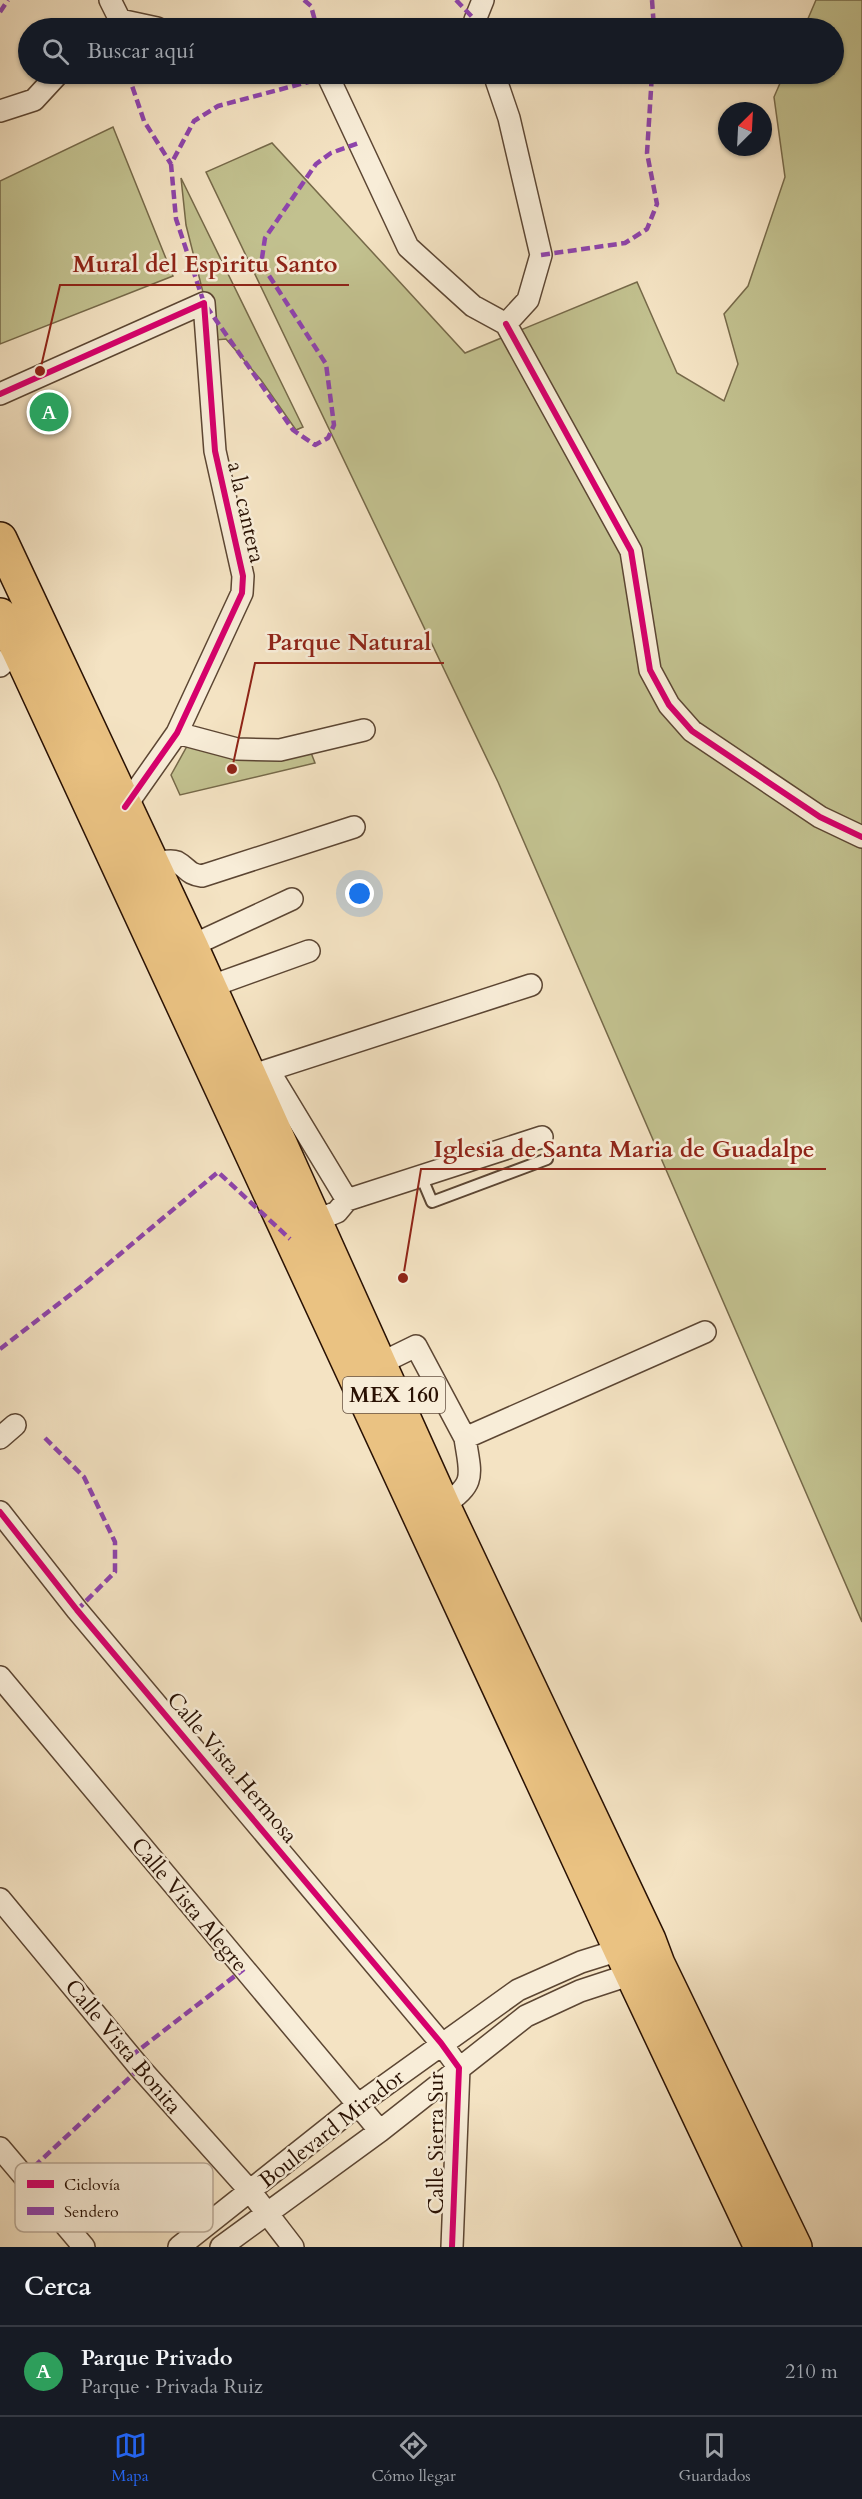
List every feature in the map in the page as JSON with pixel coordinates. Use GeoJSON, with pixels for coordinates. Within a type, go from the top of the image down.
{"type":"FeatureCollection","features":[{"type":"Feature","properties":{"kind":"main road","name":"MEX 160"},"geometry":{"type":"LineString","coordinates":[[0,539],[125,807],[138,871],[640,1957],[795,2247]]}},
{"type":"Feature","properties":{"kind":"main road","name":"MEX 160"},"geometry":{"type":"LineString","coordinates":[[0,615],[9,658],[138,871],[191,946],[208,987],[259,1073],[315,1221],[367,1370],[443,1505],[640,1957],[760,2247]]}},
{"type":"Feature","properties":{"kind":"street"},"geometry":{"type":"LineString","coordinates":[[110,0],[112,18]]}},
{"type":"Feature","properties":{"kind":"street"},"geometry":{"type":"LineString","coordinates":[[477,18],[483,0]]}},
{"type":"Feature","properties":{"kind":"street"},"geometry":{"type":"LineString","coordinates":[[0,111],[34,100],[49,84]]}},
{"type":"Feature","properties":{"kind":"street"},"geometry":{"type":"LineString","coordinates":[[332,84],[408,248],[473,306],[506,324],[631,551],[650,670],[669,705],[692,731],[820,817],[862,837]]}},
{"type":"Feature","properties":{"kind":"street"},"geometry":{"type":"LineString","coordinates":[[497,84],[509,118],[541,255],[528,300],[506,324]]}},
{"type":"Feature","properties":{"kind":"street","name":"a la cantera"},"geometry":{"type":"LineString","coordinates":[[0,393],[204,303],[215,451],[243,576],[242,593],[177,733],[125,807]]}},
{"type":"Feature","properties":{"kind":"street"},"geometry":{"type":"LineString","coordinates":[[177,733],[237,750],[280,750],[364,730]]}},
{"type":"Feature","properties":{"kind":"street"},"geometry":{"type":"LineString","coordinates":[[138,871],[169,861],[177,862],[191,875],[202,876],[354,826]]}},
{"type":"Feature","properties":{"kind":"street"},"geometry":{"type":"LineString","coordinates":[[191,946],[292,899]]}},
{"type":"Feature","properties":{"kind":"street"},"geometry":{"type":"LineString","coordinates":[[208,987],[309,951]]}},
{"type":"Feature","properties":{"kind":"street"},"geometry":{"type":"LineString","coordinates":[[347,1200],[259,1073],[531,984]]}},
{"type":"Feature","properties":{"kind":"street"},"geometry":{"type":"LineString","coordinates":[[315,1221],[337,1212],[347,1200],[542,1137]]}},
{"type":"Feature","properties":{"kind":"street"},"geometry":{"type":"LineString","coordinates":[[465,1438],[705,1332]]}},
{"type":"Feature","properties":{"kind":"street"},"geometry":{"type":"LineString","coordinates":[[367,1370],[416,1346],[465,1438],[471,1478],[460,1495],[443,1505]]}},
{"type":"Feature","properties":{"kind":"street","name":"Calle Vista Hermosa"},"geometry":{"type":"LineString","coordinates":[[0,1512],[77,1611],[441,2043]]}},
{"type":"Feature","properties":{"kind":"street","name":"Calle Vista Alegre"},"geometry":{"type":"LineString","coordinates":[[0,1677],[380,2131]]}},
{"type":"Feature","properties":{"kind":"street","name":"Calle Vista Bonita"},"geometry":{"type":"LineString","coordinates":[[0,1899],[140,2068],[268,2213],[293,2247]]}},
{"type":"Feature","properties":{"kind":"street","name":"Boulevard Mirador"},"geometry":{"type":"LineString","coordinates":[[213,2221],[359,2104],[518,1990],[581,1962],[640,1957]]}},
{"type":"Feature","properties":{"kind":"street","name":"Boulevard Mirador"},"geometry":{"type":"LineString","coordinates":[[221,2247],[380,2131],[526,2016],[580,1991],[640,1957]]}},
{"type":"Feature","properties":{"kind":"street","name":"Calle Sierra Sur"},"geometry":{"type":"LineString","coordinates":[[441,2043],[459,2068],[452,2247]]}},
{"type":"Feature","properties":{"kind":"street"},"geometry":{"type":"LineString","coordinates":[[0,2148],[15,2166]]}},
{"type":"Feature","properties":{"kind":"street"},"geometry":{"type":"LineString","coordinates":[[71,2232],[84,2247]]}},
{"type":"Feature","properties":{"kind":"street","name":"Boulevard Mirador"},"geometry":{"type":"LineString","coordinates":[[179,2247],[198,2232]]}},
{"type":"Feature","properties":{"kind":"lane"},"geometry":{"type":"LineString","coordinates":[[421,1176],[432,1202],[547,1159]]}},
{"type":"Feature","properties":{"kind":"shaded area"},"geometry":{"type":"Polygon","coordinates":[[[816,0],[862,0],[862,1622],[498,782],[206,172],[272,143],[465,353],[637,282],[677,373],[724,401],[738,364],[724,314],[748,286],[785,177],[774,97],[780,84],[844,84],[844,18],[808,18],[816,0]]]}},
{"type":"Feature","properties":{"kind":"shaded area"},"geometry":{"type":"Polygon","coordinates":[[[113,127],[173,276],[0,344],[0,181],[113,127]]]}},
{"type":"Feature","properties":{"kind":"shaded area"},"geometry":{"type":"Polygon","coordinates":[[[181,178],[303,427],[296,430],[261,380],[226,339],[215,340],[186,225],[181,178]]]}},
{"type":"Feature","properties":{"kind":"shaded area"},"geometry":{"type":"Polygon","coordinates":[[[55,395],[67,415],[43,428],[32,409],[55,395]]]}},
{"type":"Feature","properties":{"kind":"shaded area"},"geometry":{"type":"Polygon","coordinates":[[[191,739],[308,745],[315,763],[180,795],[171,775],[191,739]]]}},
{"type":"Feature","properties":{"kind":"marked path"},"geometry":{"type":"LineString","coordinates":[[0,12],[8,0]]}},
{"type":"Feature","properties":{"kind":"marked path"},"geometry":{"type":"LineString","coordinates":[[304,0],[311,6],[314,18]]}},
{"type":"Feature","properties":{"kind":"marked path"},"geometry":{"type":"LineString","coordinates":[[456,0],[473,18]]}},
{"type":"Feature","properties":{"kind":"marked path"},"geometry":{"type":"LineString","coordinates":[[652,0],[653,18]]}},
{"type":"Feature","properties":{"kind":"marked path"},"geometry":{"type":"LineString","coordinates":[[131,84],[144,121],[171,164]]}},
{"type":"Feature","properties":{"kind":"marked path"},"geometry":{"type":"LineString","coordinates":[[301,84],[218,106],[194,121],[171,164],[176,219],[204,303],[293,430],[315,445],[328,438],[334,425],[326,364],[268,274],[262,258],[265,238],[316,164],[331,153],[359,143]]}},
{"type":"Feature","properties":{"kind":"marked path"},"geometry":{"type":"LineString","coordinates":[[541,255],[625,243],[647,229],[657,204],[647,153],[651,84]]}},
{"type":"Feature","properties":{"kind":"marked path"},"geometry":{"type":"LineString","coordinates":[[0,1349],[83,1285],[218,1172],[290,1239]]}},
{"type":"Feature","properties":{"kind":"marked path"},"geometry":{"type":"LineString","coordinates":[[45,1438],[84,1477],[115,1542],[115,1572],[77,1610]]}},
{"type":"Feature","properties":{"kind":"marked path"},"geometry":{"type":"LineString","coordinates":[[131,2056],[244,1969]]}},
{"type":"Feature","properties":{"kind":"marked path"},"geometry":{"type":"LineString","coordinates":[[38,2163],[140,2068]]}},
{"type":"Feature","properties":{"kind":"cycle path"},"geometry":{"type":"LineString","coordinates":[[0,394],[204,303],[215,451],[243,576],[242,593],[177,733],[125,807]]}},
{"type":"Feature","properties":{"kind":"cycle path"},"geometry":{"type":"LineString","coordinates":[[506,324],[631,551],[650,670],[669,705],[692,731],[820,817],[862,837]]}},
{"type":"Feature","properties":{"kind":"cycle path"},"geometry":{"type":"LineString","coordinates":[[0,1512],[77,1610],[441,2043],[459,2068],[452,2247]]}},
{"type":"Feature","properties":{"kind":"place","name":"Mural del Espiritu Santo"},"geometry":{"type":"Point","coordinates":[40,371]}},
{"type":"Feature","properties":{"kind":"place","name":"Parque Privado"},"geometry":{"type":"Point","coordinates":[49,412]}},
{"type":"Feature","properties":{"kind":"place","name":"Parque Natural"},"geometry":{"type":"Point","coordinates":[232,769]}},
{"type":"Feature","properties":{"kind":"place","name":"Iglesia de Santa Maria de Guadalpe"},"geometry":{"type":"Point","coordinates":[403,1278]}}]}
